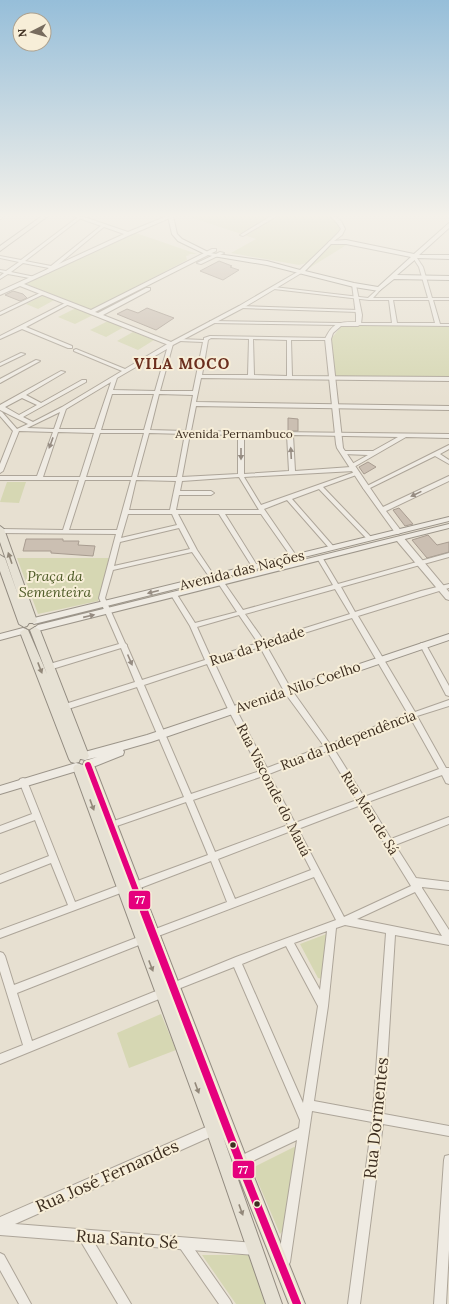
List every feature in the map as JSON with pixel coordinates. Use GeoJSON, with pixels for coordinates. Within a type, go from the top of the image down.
{"type":"FeatureCollection","features":[{"type":"Feature","properties":{"kind":"main road"},"geometry":{"type":"LineString","coordinates":[[321,277],[379,289],[393,277],[449,278]]}},
{"type":"Feature","properties":{"kind":"main road","name":"Avenida das Nações"},"geometry":{"type":"LineString","coordinates":[[0,636],[29,627],[107,608],[174,595],[320,558],[352,547],[444,525],[449,519]]}},
{"type":"Feature","properties":{"kind":"main road"},"geometry":{"type":"LineString","coordinates":[[0,530],[29,627],[167,990],[240,1162],[296,1304]]}},
{"type":"Feature","properties":{"kind":"main road","name":"Avenida das Nações"},"geometry":{"type":"LineString","coordinates":[[107,608],[212,577],[332,548],[352,547],[370,539],[399,535]]}},
{"type":"Feature","properties":{"kind":"main road"},"geometry":{"type":"LineString","coordinates":[[0,558],[2,568],[49,667],[65,707],[81,762],[111,825],[129,887]]}},
{"type":"Feature","properties":{"kind":"main road","name":"Avenida das Nações"},"geometry":{"type":"LineString","coordinates":[[0,630],[29,627]]}},
{"type":"Feature","properties":{"kind":"main road","name":"Avenida Nilo Coelho"},"geometry":{"type":"LineString","coordinates":[[1,790],[288,690],[449,637]]}},
{"type":"Feature","properties":{"kind":"main road"},"geometry":{"type":"LineString","coordinates":[[167,990],[213,1130],[274,1304]]}},
{"type":"Feature","properties":{"kind":"street"},"geometry":{"type":"LineString","coordinates":[[28,277],[33,278]]}},
{"type":"Feature","properties":{"kind":"street"},"geometry":{"type":"LineString","coordinates":[[91,312],[162,277]]}},
{"type":"Feature","properties":{"kind":"street"},"geometry":{"type":"LineString","coordinates":[[99,315],[173,277]]}},
{"type":"Feature","properties":{"kind":"street"},"geometry":{"type":"LineString","coordinates":[[0,471],[17,431],[64,408],[170,344],[241,307],[293,277]]}},
{"type":"Feature","properties":{"kind":"street"},"geometry":{"type":"LineString","coordinates":[[0,293],[33,278]]}},
{"type":"Feature","properties":{"kind":"street"},"geometry":{"type":"LineString","coordinates":[[424,278],[438,325]]}},
{"type":"Feature","properties":{"kind":"street"},"geometry":{"type":"LineString","coordinates":[[20,284],[170,344]]}},
{"type":"Feature","properties":{"kind":"street"},"geometry":{"type":"LineString","coordinates":[[354,285],[358,311],[358,324]]}},
{"type":"Feature","properties":{"kind":"street"},"geometry":{"type":"LineString","coordinates":[[274,288],[369,299],[449,300]]}},
{"type":"Feature","properties":{"kind":"street"},"geometry":{"type":"LineString","coordinates":[[369,299],[379,289]]}},
{"type":"Feature","properties":{"kind":"street"},"geometry":{"type":"LineString","coordinates":[[0,314],[44,293]]}},
{"type":"Feature","properties":{"kind":"street"},"geometry":{"type":"LineString","coordinates":[[391,299],[395,325]]}},
{"type":"Feature","properties":{"kind":"street"},"geometry":{"type":"LineString","coordinates":[[0,338],[69,303]]}},
{"type":"Feature","properties":{"kind":"street"},"geometry":{"type":"LineString","coordinates":[[241,307],[358,311]]}},
{"type":"Feature","properties":{"kind":"street"},"geometry":{"type":"LineString","coordinates":[[212,322],[395,325],[449,324]]}},
{"type":"Feature","properties":{"kind":"street"},"geometry":{"type":"LineString","coordinates":[[340,324],[332,332],[328,339],[340,448],[399,535],[421,562],[445,587],[449,597]]}},
{"type":"Feature","properties":{"kind":"street"},"geometry":{"type":"LineString","coordinates":[[22,327],[124,371]]}},
{"type":"Feature","properties":{"kind":"street"},"geometry":{"type":"LineString","coordinates":[[179,340],[205,340],[210,337],[328,339]]}},
{"type":"Feature","properties":{"kind":"street"},"geometry":{"type":"LineString","coordinates":[[251,338],[251,377]]}},
{"type":"Feature","properties":{"kind":"street"},"geometry":{"type":"LineString","coordinates":[[289,338],[290,377]]}},
{"type":"Feature","properties":{"kind":"street"},"geometry":{"type":"LineString","coordinates":[[205,340],[173,511],[194,550],[212,577]]}},
{"type":"Feature","properties":{"kind":"street"},"geometry":{"type":"LineString","coordinates":[[170,344],[102,598],[162,734],[232,903]]}},
{"type":"Feature","properties":{"kind":"street"},"geometry":{"type":"LineString","coordinates":[[0,365],[23,354]]}},
{"type":"Feature","properties":{"kind":"street"},"geometry":{"type":"LineString","coordinates":[[0,381],[38,361]]}},
{"type":"Feature","properties":{"kind":"street"},"geometry":{"type":"LineString","coordinates":[[0,407],[63,372]]}},
{"type":"Feature","properties":{"kind":"street"},"geometry":{"type":"LineString","coordinates":[[0,375],[6,378]]}},
{"type":"Feature","properties":{"kind":"street"},"geometry":{"type":"LineString","coordinates":[[199,376],[449,379]]}},
{"type":"Feature","properties":{"kind":"street"},"geometry":{"type":"LineString","coordinates":[[65,532],[115,377]]}},
{"type":"Feature","properties":{"kind":"street"},"geometry":{"type":"LineString","coordinates":[[19,417],[84,381]]}},
{"type":"Feature","properties":{"kind":"street"},"geometry":{"type":"LineString","coordinates":[[110,392],[195,393]]}},
{"type":"Feature","properties":{"kind":"street"},"geometry":{"type":"LineString","coordinates":[[21,396],[41,405]]}},
{"type":"Feature","properties":{"kind":"street"},"geometry":{"type":"LineString","coordinates":[[193,404],[449,408]]}},
{"type":"Feature","properties":{"kind":"street"},"geometry":{"type":"LineString","coordinates":[[0,407],[33,424]]}},
{"type":"Feature","properties":{"kind":"street"},"geometry":{"type":"LineString","coordinates":[[38,479],[64,408]]}},
{"type":"Feature","properties":{"kind":"street"},"geometry":{"type":"LineString","coordinates":[[0,413],[17,431]]}},
{"type":"Feature","properties":{"kind":"street","name":"Avenida Pernambuco"},"geometry":{"type":"LineString","coordinates":[[17,431],[449,436]]}},
{"type":"Feature","properties":{"kind":"street"},"geometry":{"type":"LineString","coordinates":[[241,433],[241,476],[261,510],[294,558]]}},
{"type":"Feature","properties":{"kind":"street"},"geometry":{"type":"LineString","coordinates":[[290,433],[292,473]]}},
{"type":"Feature","properties":{"kind":"street"},"geometry":{"type":"LineString","coordinates":[[126,512],[221,512],[261,510],[288,498],[320,487],[354,469],[374,453],[404,435]]}},
{"type":"Feature","properties":{"kind":"street"},"geometry":{"type":"LineString","coordinates":[[366,488],[449,447]]}},
{"type":"Feature","properties":{"kind":"street"},"geometry":{"type":"LineString","coordinates":[[343,452],[374,453]]}},
{"type":"Feature","properties":{"kind":"street"},"geometry":{"type":"LineString","coordinates":[[436,454],[449,462]]}},
{"type":"Feature","properties":{"kind":"street"},"geometry":{"type":"LineString","coordinates":[[0,478],[134,480],[178,479],[354,469]]}},
{"type":"Feature","properties":{"kind":"street"},"geometry":{"type":"LineString","coordinates":[[382,510],[449,478]]}},
{"type":"Feature","properties":{"kind":"street"},"geometry":{"type":"LineString","coordinates":[[320,487],[370,539]]}},
{"type":"Feature","properties":{"kind":"street"},"geometry":{"type":"LineString","coordinates":[[176,494],[211,493]]}},
{"type":"Feature","properties":{"kind":"street"},"geometry":{"type":"LineString","coordinates":[[288,498],[332,548]]}},
{"type":"Feature","properties":{"kind":"street"},"geometry":{"type":"LineString","coordinates":[[221,512],[255,567]]}},
{"type":"Feature","properties":{"kind":"street"},"geometry":{"type":"LineString","coordinates":[[118,540],[181,526]]}},
{"type":"Feature","properties":{"kind":"street"},"geometry":{"type":"LineString","coordinates":[[0,530],[120,532]]}},
{"type":"Feature","properties":{"kind":"street"},"geometry":{"type":"LineString","coordinates":[[109,569],[194,550]]}},
{"type":"Feature","properties":{"kind":"street"},"geometry":{"type":"LineString","coordinates":[[193,626],[449,555]]}},
{"type":"Feature","properties":{"kind":"street"},"geometry":{"type":"LineString","coordinates":[[320,558],[446,771],[449,781]]}},
{"type":"Feature","properties":{"kind":"street","name":"Rua Men de Sá"},"geometry":{"type":"LineString","coordinates":[[221,583],[262,644],[288,690],[329,748],[449,938]]}},
{"type":"Feature","properties":{"kind":"street","name":"Rua da Piedade"},"geometry":{"type":"LineString","coordinates":[[65,707],[445,587]]}},
{"type":"Feature","properties":{"kind":"street","name":"Rua Visconde do Mauá"},"geometry":{"type":"LineString","coordinates":[[174,595],[193,626],[232,710],[294,827],[339,923]]}},
{"type":"Feature","properties":{"kind":"street"},"geometry":{"type":"LineString","coordinates":[[49,667],[124,645]]}},
{"type":"Feature","properties":{"kind":"street"},"geometry":{"type":"LineString","coordinates":[[423,645],[449,693]]}},
{"type":"Feature","properties":{"kind":"street","name":"Rua da Independência"},"geometry":{"type":"LineString","coordinates":[[111,825],[265,772],[413,714],[449,703]]}},
{"type":"Feature","properties":{"kind":"street"},"geometry":{"type":"LineString","coordinates":[[0,934],[446,771]]}},
{"type":"Feature","properties":{"kind":"street"},"geometry":{"type":"LineString","coordinates":[[24,782],[73,907]]}},
{"type":"Feature","properties":{"kind":"street"},"geometry":{"type":"LineString","coordinates":[[0,830],[37,816]]}},
{"type":"Feature","properties":{"kind":"street"},"geometry":{"type":"LineString","coordinates":[[389,844],[449,820]]}},
{"type":"Feature","properties":{"kind":"street"},"geometry":{"type":"LineString","coordinates":[[0,879],[54,858]]}},
{"type":"Feature","properties":{"kind":"street"},"geometry":{"type":"LineString","coordinates":[[11,991],[232,903],[316,872]]}},
{"type":"Feature","properties":{"kind":"street"},"geometry":{"type":"LineString","coordinates":[[0,1059],[236,961],[339,923],[416,885],[449,886]]}},
{"type":"Feature","properties":{"kind":"street"},"geometry":{"type":"LineString","coordinates":[[339,923],[449,941]]}},
{"type":"Feature","properties":{"kind":"street"},"geometry":{"type":"LineString","coordinates":[[282,1270],[323,1006],[339,923]]}},
{"type":"Feature","properties":{"kind":"street","name":"Rua Dormentes"},"geometry":{"type":"LineString","coordinates":[[354,1304],[378,1119],[391,931]]}},
{"type":"Feature","properties":{"kind":"street"},"geometry":{"type":"LineString","coordinates":[[288,941],[323,1006]]}},
{"type":"Feature","properties":{"kind":"street"},"geometry":{"type":"LineString","coordinates":[[0,956],[29,1047]]}},
{"type":"Feature","properties":{"kind":"street"},"geometry":{"type":"LineString","coordinates":[[236,961],[306,1121]]}},
{"type":"Feature","properties":{"kind":"street"},"geometry":{"type":"LineString","coordinates":[[308,1105],[449,1131]]}},
{"type":"Feature","properties":{"kind":"street","name":"Rua José Fernandes"},"geometry":{"type":"LineString","coordinates":[[1,1225],[213,1130]]}},
{"type":"Feature","properties":{"kind":"street"},"geometry":{"type":"LineString","coordinates":[[240,1162],[303,1132]]}},
{"type":"Feature","properties":{"kind":"street"},"geometry":{"type":"LineString","coordinates":[[440,1304],[449,1160]]}},
{"type":"Feature","properties":{"kind":"street","name":"Rua Santo Sé"},"geometry":{"type":"LineString","coordinates":[[1,1225],[84,1236],[255,1249]]}},
{"type":"Feature","properties":{"kind":"street"},"geometry":{"type":"LineString","coordinates":[[84,1236],[126,1304]]}},
{"type":"Feature","properties":{"kind":"street"},"geometry":{"type":"LineString","coordinates":[[184,1244],[226,1304]]}},
{"type":"Feature","properties":{"kind":"street"},"geometry":{"type":"LineString","coordinates":[[0,1259],[25,1304]]}},
{"type":"Feature","properties":{"kind":"green space"},"geometry":{"type":"Polygon","coordinates":[[[37,277],[155,277],[91,310],[24,283],[37,277]]]}},
{"type":"Feature","properties":{"kind":"green space"},"geometry":{"type":"Polygon","coordinates":[[[44,295],[56,299],[38,309],[26,304],[44,295]]]}},
{"type":"Feature","properties":{"kind":"green space"},"geometry":{"type":"Polygon","coordinates":[[[76,308],[93,315],[75,324],[58,317],[76,308]]]}},
{"type":"Feature","properties":{"kind":"green space"},"geometry":{"type":"Polygon","coordinates":[[[108,321],[124,327],[106,337],[90,330],[108,321]]]}},
{"type":"Feature","properties":{"kind":"green space"},"geometry":{"type":"Polygon","coordinates":[[[343,324],[449,326],[449,378],[335,376],[331,339],[343,324]]]}},
{"type":"Feature","properties":{"kind":"green space"},"geometry":{"type":"Polygon","coordinates":[[[133,332],[154,340],[138,350],[117,341],[133,332]]]}},
{"type":"Feature","properties":{"kind":"green space"},"geometry":{"type":"Polygon","coordinates":[[[7,482],[26,482],[19,503],[0,502],[7,482]]]}},
{"type":"Feature","properties":{"kind":"green space","name":"Praça da Sementeira"},"geometry":{"type":"Polygon","coordinates":[[[17,558],[109,558],[98,601],[38,614],[17,558]]]}},
{"type":"Feature","properties":{"kind":"green space"},"geometry":{"type":"Polygon","coordinates":[[[329,933],[323,979],[318,978],[300,944],[329,933]]]}},
{"type":"Feature","properties":{"kind":"green space"},"geometry":{"type":"Polygon","coordinates":[[[161,1014],[176,1050],[129,1068],[117,1033],[161,1014]]]}},
{"type":"Feature","properties":{"kind":"green space"},"geometry":{"type":"Polygon","coordinates":[[[294,1147],[300,1150],[287,1226],[280,1234],[252,1168],[294,1147]]]}},
{"type":"Feature","properties":{"kind":"green space"},"geometry":{"type":"Polygon","coordinates":[[[202,1255],[251,1255],[265,1304],[236,1304],[202,1255]]]}},
{"type":"Feature","properties":{"kind":"building"},"geometry":{"type":"Polygon","coordinates":[[[215,277],[228,277],[223,280],[215,277]]]}},
{"type":"Feature","properties":{"kind":"building"},"geometry":{"type":"Polygon","coordinates":[[[13,291],[23,294],[27,298],[20,301],[5,295],[13,291]]]}},
{"type":"Feature","properties":{"kind":"building"},"geometry":{"type":"Polygon","coordinates":[[[147,308],[174,318],[156,330],[117,314],[127,309],[138,313],[147,308]]]}},
{"type":"Feature","properties":{"kind":"building"},"geometry":{"type":"Polygon","coordinates":[[[288,418],[298,419],[298,431],[288,431],[288,418]]]}},
{"type":"Feature","properties":{"kind":"building"},"geometry":{"type":"Polygon","coordinates":[[[368,462],[376,467],[364,474],[359,467],[368,462]]]}},
{"type":"Feature","properties":{"kind":"building"},"geometry":{"type":"Polygon","coordinates":[[[399,508],[413,524],[405,526],[393,510],[399,508]]]}},
{"type":"Feature","properties":{"kind":"building"},"geometry":{"type":"Polygon","coordinates":[[[428,535],[437,545],[449,542],[449,552],[427,558],[412,540],[428,535]]]}},
{"type":"Feature","properties":{"kind":"building"},"geometry":{"type":"Polygon","coordinates":[[[26,539],[63,539],[63,541],[79,541],[78,545],[95,546],[93,556],[51,553],[51,551],[23,551],[26,539]]]}},
{"type":"Feature","properties":{"kind":"transit line","name":"77"},"geometry":{"type":"LineString","coordinates":[[88,765],[240,1162],[297,1304]]}},
{"type":"Feature","properties":{"kind":"district","name":"VILA MOCO"},"geometry":{"type":"Point","coordinates":[182,363]}}]}
